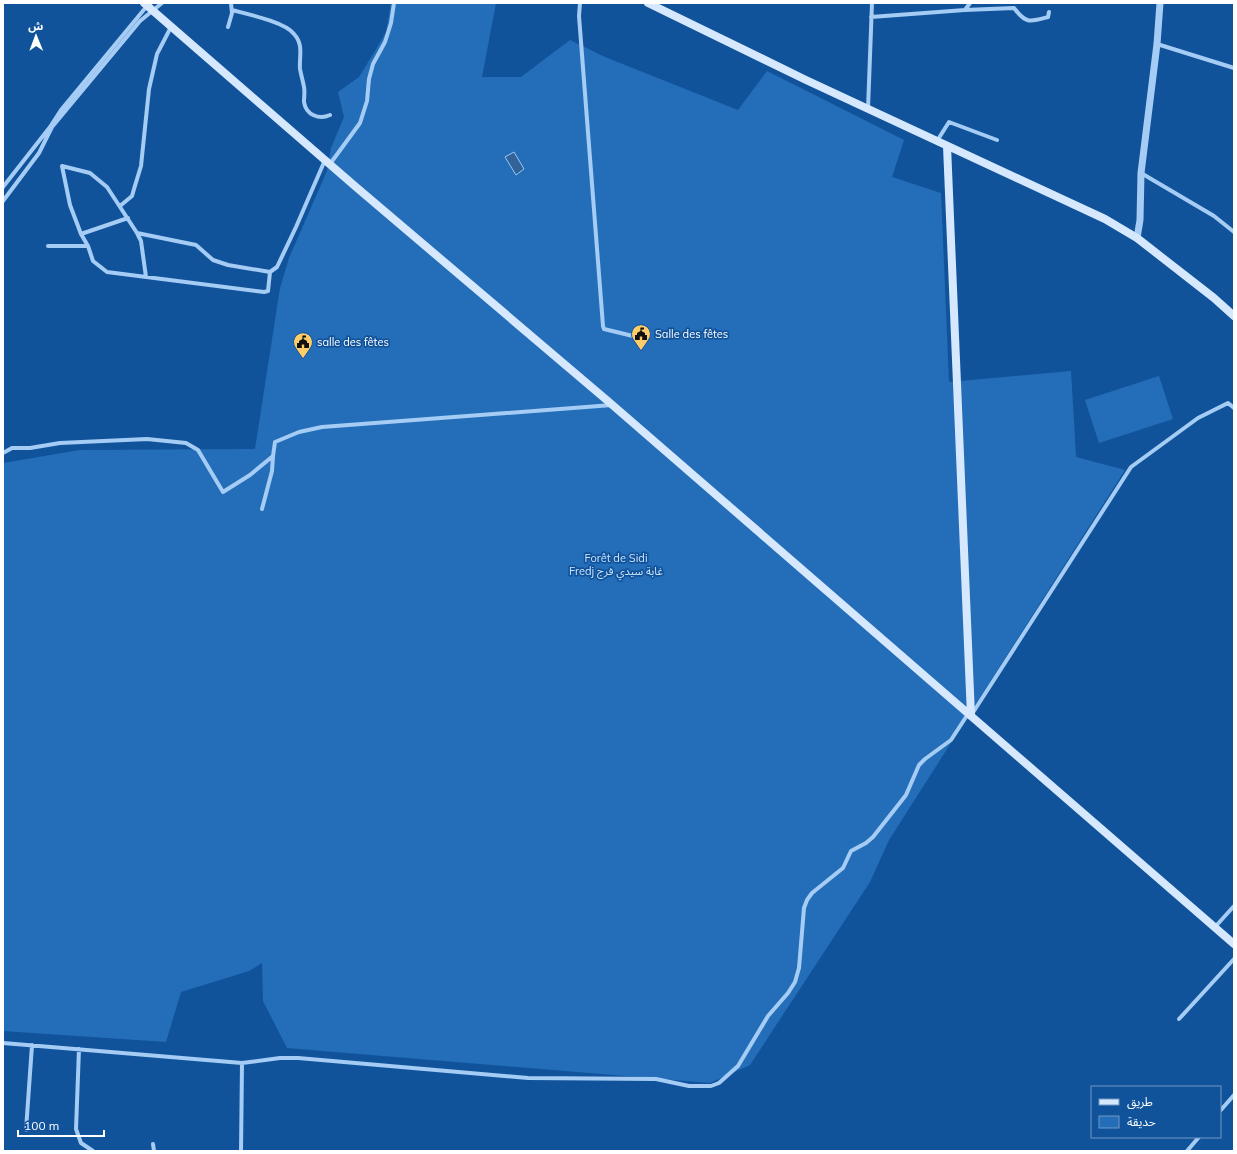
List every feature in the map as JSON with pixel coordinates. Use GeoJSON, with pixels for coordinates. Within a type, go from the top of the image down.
{"type":"FeatureCollection","features":[{"type":"Feature","properties":{"kind":"main road"},"geometry":{"type":"LineString","coordinates":[[648,3],[792,74],[1105,219],[1137,238],[1214,298],[1234,316]]}},
{"type":"Feature","properties":{"kind":"main road"},"geometry":{"type":"LineString","coordinates":[[149,6],[171,27],[612,405],[968,717],[1234,944]]}},
{"type":"Feature","properties":{"kind":"main road"},"geometry":{"type":"LineString","coordinates":[[947,146],[968,717]]}},
{"type":"Feature","properties":{"kind":"street"},"geometry":{"type":"LineString","coordinates":[[3,187],[50,127],[61,110],[108,52],[149,6],[162,3]]}},
{"type":"Feature","properties":{"kind":"street"},"geometry":{"type":"LineString","coordinates":[[228,27],[232,10],[231,3]]}},
{"type":"Feature","properties":{"kind":"street"},"geometry":{"type":"LineString","coordinates":[[146,277],[141,241],[128,218],[107,187],[90,173],[62,166],[70,205],[81,234],[88,246],[93,261],[108,272],[146,277],[264,292],[268,291],[270,272],[276,267],[328,162],[360,123],[367,101],[368,78],[373,64],[385,42],[391,23],[394,3]]}},
{"type":"Feature","properties":{"kind":"street"},"geometry":{"type":"LineString","coordinates":[[580,3],[579,16],[603,326],[604,329],[637,337]]}},
{"type":"Feature","properties":{"kind":"street"},"geometry":{"type":"LineString","coordinates":[[868,109],[872,3]]}},
{"type":"Feature","properties":{"kind":"street"},"geometry":{"type":"LineString","coordinates":[[965,10],[970,3]]}},
{"type":"Feature","properties":{"kind":"street"},"geometry":{"type":"LineString","coordinates":[[1137,238],[1140,220],[1141,173],[1157,44],[1160,3]]}},
{"type":"Feature","properties":{"kind":"street"},"geometry":{"type":"LineString","coordinates":[[3,201],[39,153],[52,127],[112,56],[140,21],[149,6]]}},
{"type":"Feature","properties":{"kind":"street"},"geometry":{"type":"LineString","coordinates":[[872,17],[1014,8],[1022,18],[1026,20],[1034,20],[1048,17],[1049,12]]}},
{"type":"Feature","properties":{"kind":"street"},"geometry":{"type":"LineString","coordinates":[[232,10],[283,26],[294,33],[300,46],[300,68],[304,84],[304,103],[306,109],[310,114],[316,117],[330,115]]}},
{"type":"Feature","properties":{"kind":"street"},"geometry":{"type":"LineString","coordinates":[[120,206],[132,196],[141,166],[148,89],[157,54],[171,27]]}},
{"type":"Feature","properties":{"kind":"street"},"geometry":{"type":"LineString","coordinates":[[1157,44],[1234,68]]}},
{"type":"Feature","properties":{"kind":"street"},"geometry":{"type":"LineString","coordinates":[[108,52],[112,56]]}},
{"type":"Feature","properties":{"kind":"street"},"geometry":{"type":"LineString","coordinates":[[99,63],[103,67]]}},
{"type":"Feature","properties":{"kind":"street"},"geometry":{"type":"LineString","coordinates":[[937,141],[949,122],[997,140]]}},
{"type":"Feature","properties":{"kind":"street"},"geometry":{"type":"LineString","coordinates":[[1141,173],[1214,216],[1234,232]]}},
{"type":"Feature","properties":{"kind":"street"},"geometry":{"type":"LineString","coordinates":[[81,234],[128,218]]}},
{"type":"Feature","properties":{"kind":"street"},"geometry":{"type":"LineString","coordinates":[[137,233],[196,245],[213,260],[228,265],[270,272]]}},
{"type":"Feature","properties":{"kind":"street"},"geometry":{"type":"LineString","coordinates":[[48,246],[88,246]]}},
{"type":"Feature","properties":{"kind":"street"},"geometry":{"type":"LineString","coordinates":[[3,1043],[242,1063],[280,1058],[293,1058],[528,1078],[656,1079],[700,1087],[711,1086],[719,1083],[738,1066],[768,1016],[796,982],[799,968],[804,908],[809,897],[843,868],[851,851],[871,839],[904,799],[919,766],[925,759],[950,740],[968,717],[1131,467],[1198,418],[1228,403],[1234,408]]}},
{"type":"Feature","properties":{"kind":"street"},"geometry":{"type":"LineString","coordinates":[[262,508],[272,471],[275,442],[299,432],[322,427],[612,405]]}},
{"type":"Feature","properties":{"kind":"street"},"geometry":{"type":"LineString","coordinates":[[3,453],[12,448],[30,448],[60,443],[147,439],[186,443],[198,450],[223,492],[250,475],[273,456]]}},
{"type":"Feature","properties":{"kind":"street"},"geometry":{"type":"LineString","coordinates":[[1214,928],[1234,906]]}},
{"type":"Feature","properties":{"kind":"street"},"geometry":{"type":"LineString","coordinates":[[1179,1019],[1234,958]]}},
{"type":"Feature","properties":{"kind":"street"},"geometry":{"type":"LineString","coordinates":[[26,1130],[32,1045]]}},
{"type":"Feature","properties":{"kind":"street"},"geometry":{"type":"LineString","coordinates":[[79,1049],[76,1129],[81,1143],[94,1151]]}},
{"type":"Feature","properties":{"kind":"street"},"geometry":{"type":"LineString","coordinates":[[242,1063],[242,1151]]}},
{"type":"Feature","properties":{"kind":"street"},"geometry":{"type":"LineString","coordinates":[[1221,1110],[1234,1095]]}},
{"type":"Feature","properties":{"kind":"street"},"geometry":{"type":"LineString","coordinates":[[1187,1151],[1198,1138]]}},
{"type":"Feature","properties":{"kind":"street"},"geometry":{"type":"LineString","coordinates":[[153,1144],[154,1151]]}},
{"type":"Feature","properties":{"kind":"green space","name":"Forêt de Sidi Fredj غابة سيدي فرج"},"geometry":{"type":"Polygon","coordinates":[[[391,3],[496,3],[482,77],[521,77],[570,40],[605,57],[738,110],[767,71],[904,140],[892,177],[941,193],[949,382],[1071,371],[1076,457],[1125,470],[889,840],[870,882],[750,1065],[710,1083],[287,1048],[263,1001],[262,963],[249,971],[181,992],[166,1042],[3,1031],[3,463],[80,450],[255,449],[280,288],[289,258],[327,171],[331,148],[344,117],[338,92],[359,77],[375,51],[386,32],[391,3]]]}},
{"type":"Feature","properties":{"kind":"green space"},"geometry":{"type":"Polygon","coordinates":[[[1159,376],[1173,419],[1099,443],[1085,400],[1159,376]]]}},
{"type":"Feature","properties":{"kind":"shaded area"},"geometry":{"type":"Polygon","coordinates":[[[514,152],[524,169],[516,175],[505,157],[514,152]]]}},
{"type":"Feature","properties":{"kind":"place","name":"Salle des fêtes"},"geometry":{"type":"Point","coordinates":[641,351]}},
{"type":"Feature","properties":{"kind":"place","name":"salle des fêtes"},"geometry":{"type":"Point","coordinates":[303,359]}}]}
